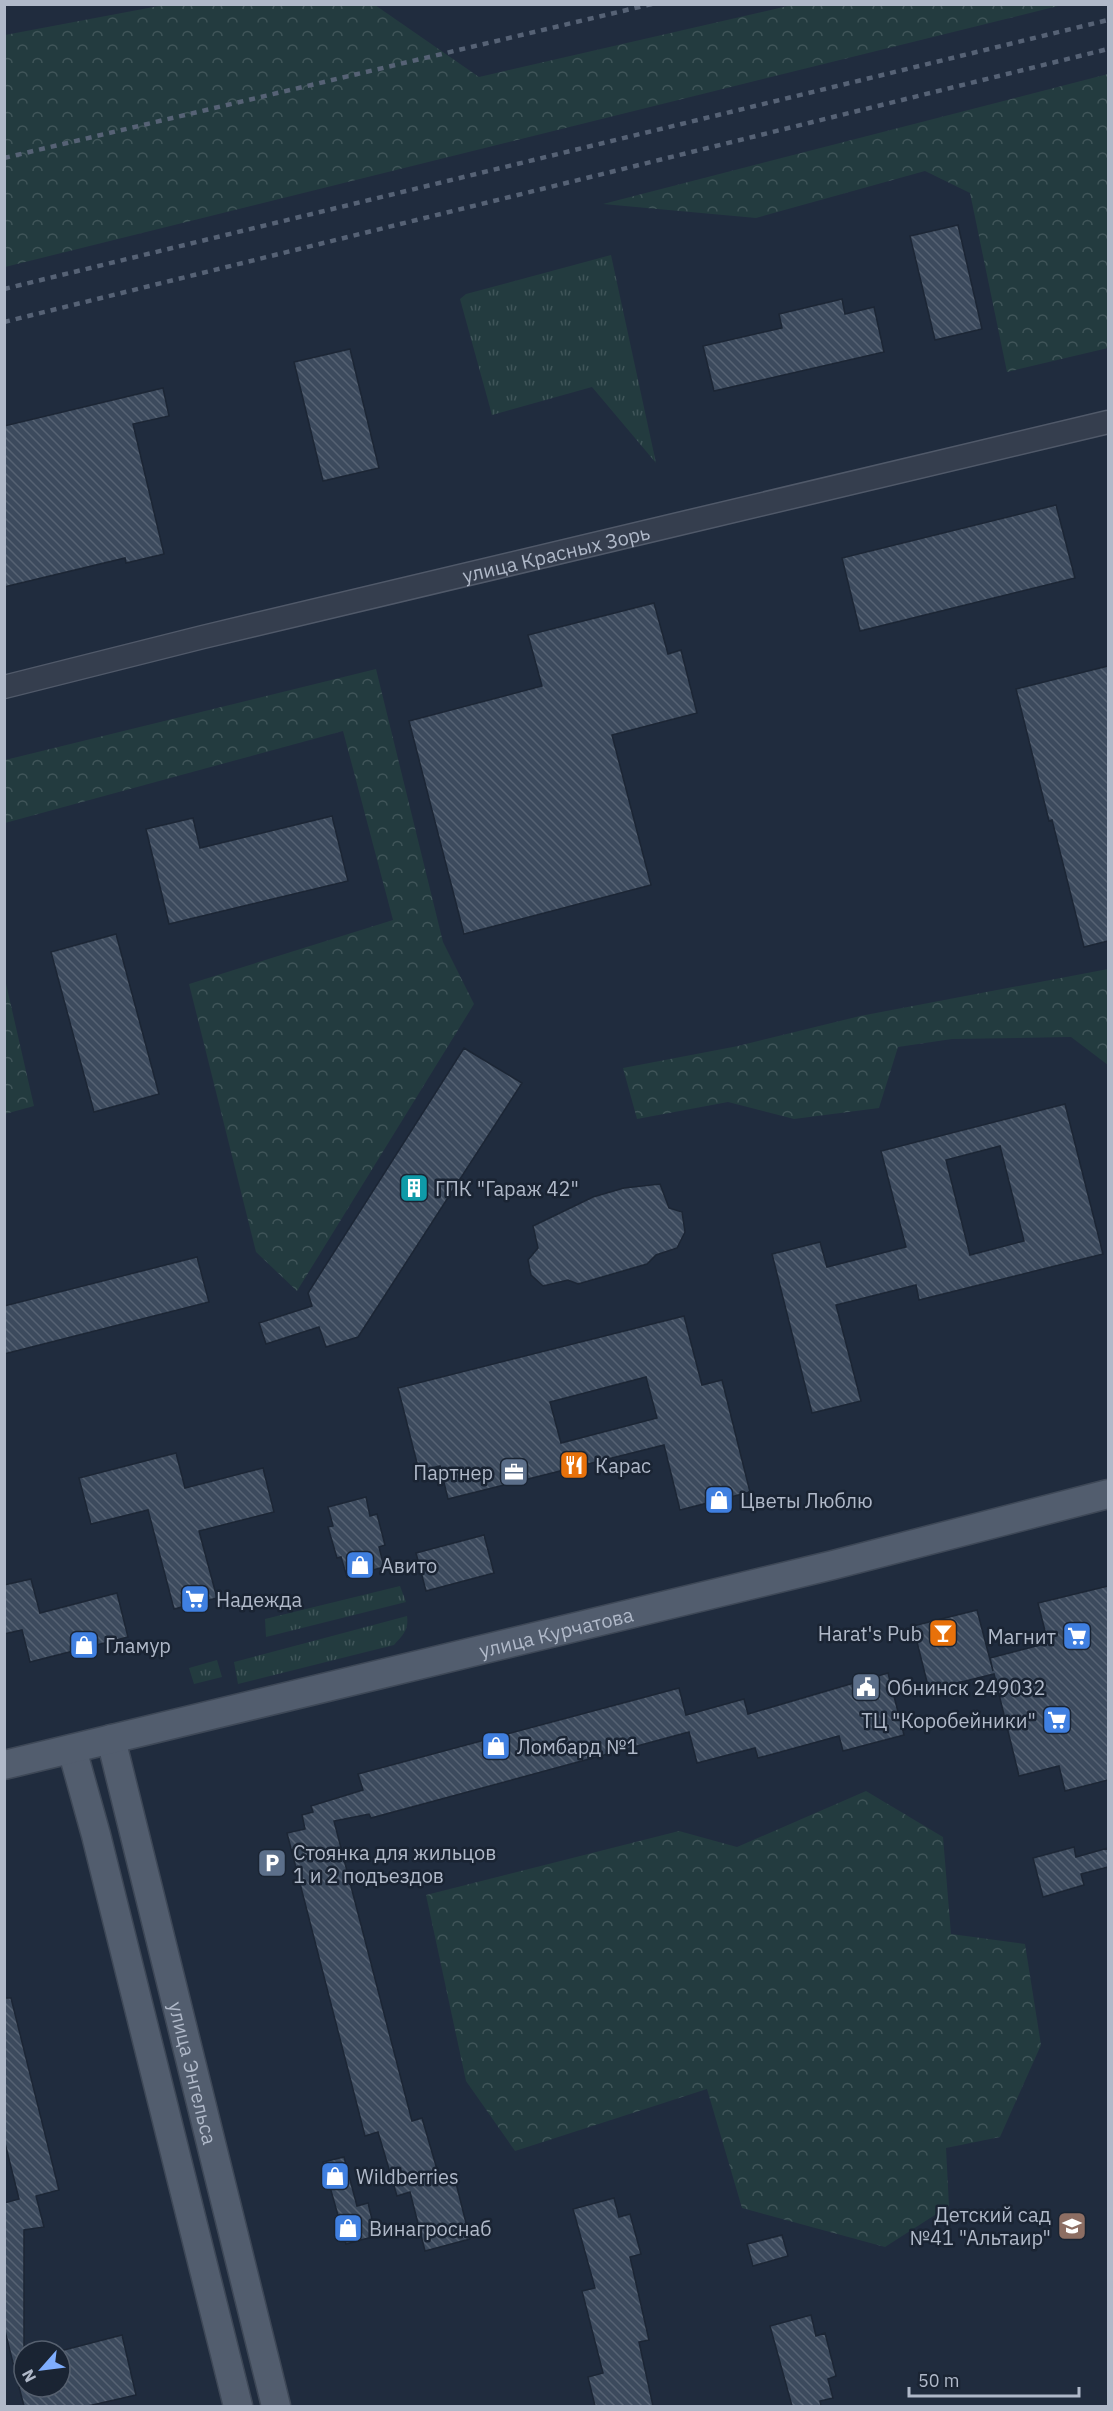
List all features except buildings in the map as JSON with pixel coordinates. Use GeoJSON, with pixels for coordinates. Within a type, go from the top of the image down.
{"type":"FeatureCollection","features":[{"type":"Feature","properties":{"kind":"main road","name":"улица Курчатова"},"geometry":{"type":"LineString","coordinates":[[4,1766],[833,1565],[1108,1494]]}},
{"type":"Feature","properties":{"kind":"main road","name":"улица Энгельса"},"geometry":{"type":"LineString","coordinates":[[111,1739],[276,2406]]}},
{"type":"Feature","properties":{"kind":"main road","name":"улица Энгельса"},"geometry":{"type":"LineString","coordinates":[[72,1749],[96,1835],[238,2406]]}},
{"type":"Feature","properties":{"kind":"street","name":"улица Красных Зорь"},"geometry":{"type":"LineString","coordinates":[[4,687],[203,637],[1108,422]]}},
{"type":"Feature","properties":{"kind":"green space"},"geometry":{"type":"Polygon","coordinates":[[[164,5],[375,5],[479,77],[792,5],[1062,5],[5,267],[5,35],[164,5]]]}},
{"type":"Feature","properties":{"kind":"green space"},"geometry":{"type":"Polygon","coordinates":[[[1108,74],[1108,348],[1007,372],[970,193],[925,171],[756,218],[603,204],[1108,74]]]}},
{"type":"Feature","properties":{"kind":"green space"},"geometry":{"type":"Polygon","coordinates":[[[611,255],[656,463],[592,387],[492,415],[460,299],[466,294],[611,255]]]}},
{"type":"Feature","properties":{"kind":"green space"},"geometry":{"type":"Polygon","coordinates":[[[376,669],[443,942],[474,1004],[297,1291],[256,1252],[189,984],[393,920],[343,731],[5,823],[5,760],[376,669]]]}},
{"type":"Feature","properties":{"kind":"green space"},"geometry":{"type":"Polygon","coordinates":[[[1108,969],[1108,1065],[1071,1037],[952,1039],[898,1047],[879,1108],[794,1119],[728,1102],[637,1119],[623,1068],[738,1046],[860,1016],[1108,969]]]}},
{"type":"Feature","properties":{"kind":"green space"},"geometry":{"type":"Polygon","coordinates":[[[4,975],[34,1106],[5,1114],[4,1114],[4,975]]]}},
{"type":"Feature","properties":{"kind":"green space"},"geometry":{"type":"Polygon","coordinates":[[[400,1586],[406,1602],[266,1637],[265,1619],[400,1586]]]}},
{"type":"Feature","properties":{"kind":"green space"},"geometry":{"type":"Polygon","coordinates":[[[407,1616],[406,1629],[394,1645],[238,1684],[234,1662],[407,1616]]]}},
{"type":"Feature","properties":{"kind":"green space"},"geometry":{"type":"Polygon","coordinates":[[[217,1660],[222,1677],[194,1684],[189,1668],[217,1660]]]}},
{"type":"Feature","properties":{"kind":"green space"},"geometry":{"type":"Polygon","coordinates":[[[866,1791],[943,1837],[951,1934],[1025,1944],[1041,2045],[1000,2137],[946,2148],[949,2206],[885,2247],[742,2208],[707,2089],[515,2151],[466,2081],[426,1895],[679,1831],[737,1847],[866,1791]]]}},
{"type":"Feature","properties":{"kind":"railway"},"geometry":{"type":"LineString","coordinates":[[4,158],[652,4]]}},
{"type":"Feature","properties":{"kind":"railway"},"geometry":{"type":"LineString","coordinates":[[4,289],[1108,20]]}},
{"type":"Feature","properties":{"kind":"railway"},"geometry":{"type":"LineString","coordinates":[[4,322],[1108,49]]}},
{"type":"Feature","properties":{"kind":"place","name":"ГПК \"Гараж 42\""},"geometry":{"type":"Point","coordinates":[414,1188]}},
{"type":"Feature","properties":{"kind":"place","name":"Карас"},"geometry":{"type":"Point","coordinates":[574,1465]}},
{"type":"Feature","properties":{"kind":"place","name":"Партнер"},"geometry":{"type":"Point","coordinates":[514,1472]}},
{"type":"Feature","properties":{"kind":"place","name":"Цветы Люблю"},"geometry":{"type":"Point","coordinates":[719,1500]}},
{"type":"Feature","properties":{"kind":"place","name":"Авито"},"geometry":{"type":"Point","coordinates":[360,1565]}},
{"type":"Feature","properties":{"kind":"place","name":"Надежда"},"geometry":{"type":"Point","coordinates":[195,1599]}},
{"type":"Feature","properties":{"kind":"place","name":"Harat's Pub"},"geometry":{"type":"Point","coordinates":[943,1633]}},
{"type":"Feature","properties":{"kind":"place","name":"Магнит"},"geometry":{"type":"Point","coordinates":[1077,1636]}},
{"type":"Feature","properties":{"kind":"place","name":"Гламур"},"geometry":{"type":"Point","coordinates":[84,1645]}},
{"type":"Feature","properties":{"kind":"place","name":"Обнинск 249032"},"geometry":{"type":"Point","coordinates":[866,1687]}},
{"type":"Feature","properties":{"kind":"place","name":"ТЦ \"Коробейники\""},"geometry":{"type":"Point","coordinates":[1057,1720]}},
{"type":"Feature","properties":{"kind":"place","name":"Ломбард №1"},"geometry":{"type":"Point","coordinates":[496,1746]}},
{"type":"Feature","properties":{"kind":"place","name":"Стоянка для жильцов 1 и 2 подъездов"},"geometry":{"type":"Point","coordinates":[272,1863]}},
{"type":"Feature","properties":{"kind":"place","name":"Wildberries"},"geometry":{"type":"Point","coordinates":[335,2176]}},
{"type":"Feature","properties":{"kind":"place","name":"Детский сад №41 \"Альтаир\""},"geometry":{"type":"Point","coordinates":[1072,2226]}},
{"type":"Feature","properties":{"kind":"place","name":"Винагроснаб"},"geometry":{"type":"Point","coordinates":[348,2228]}}]}
